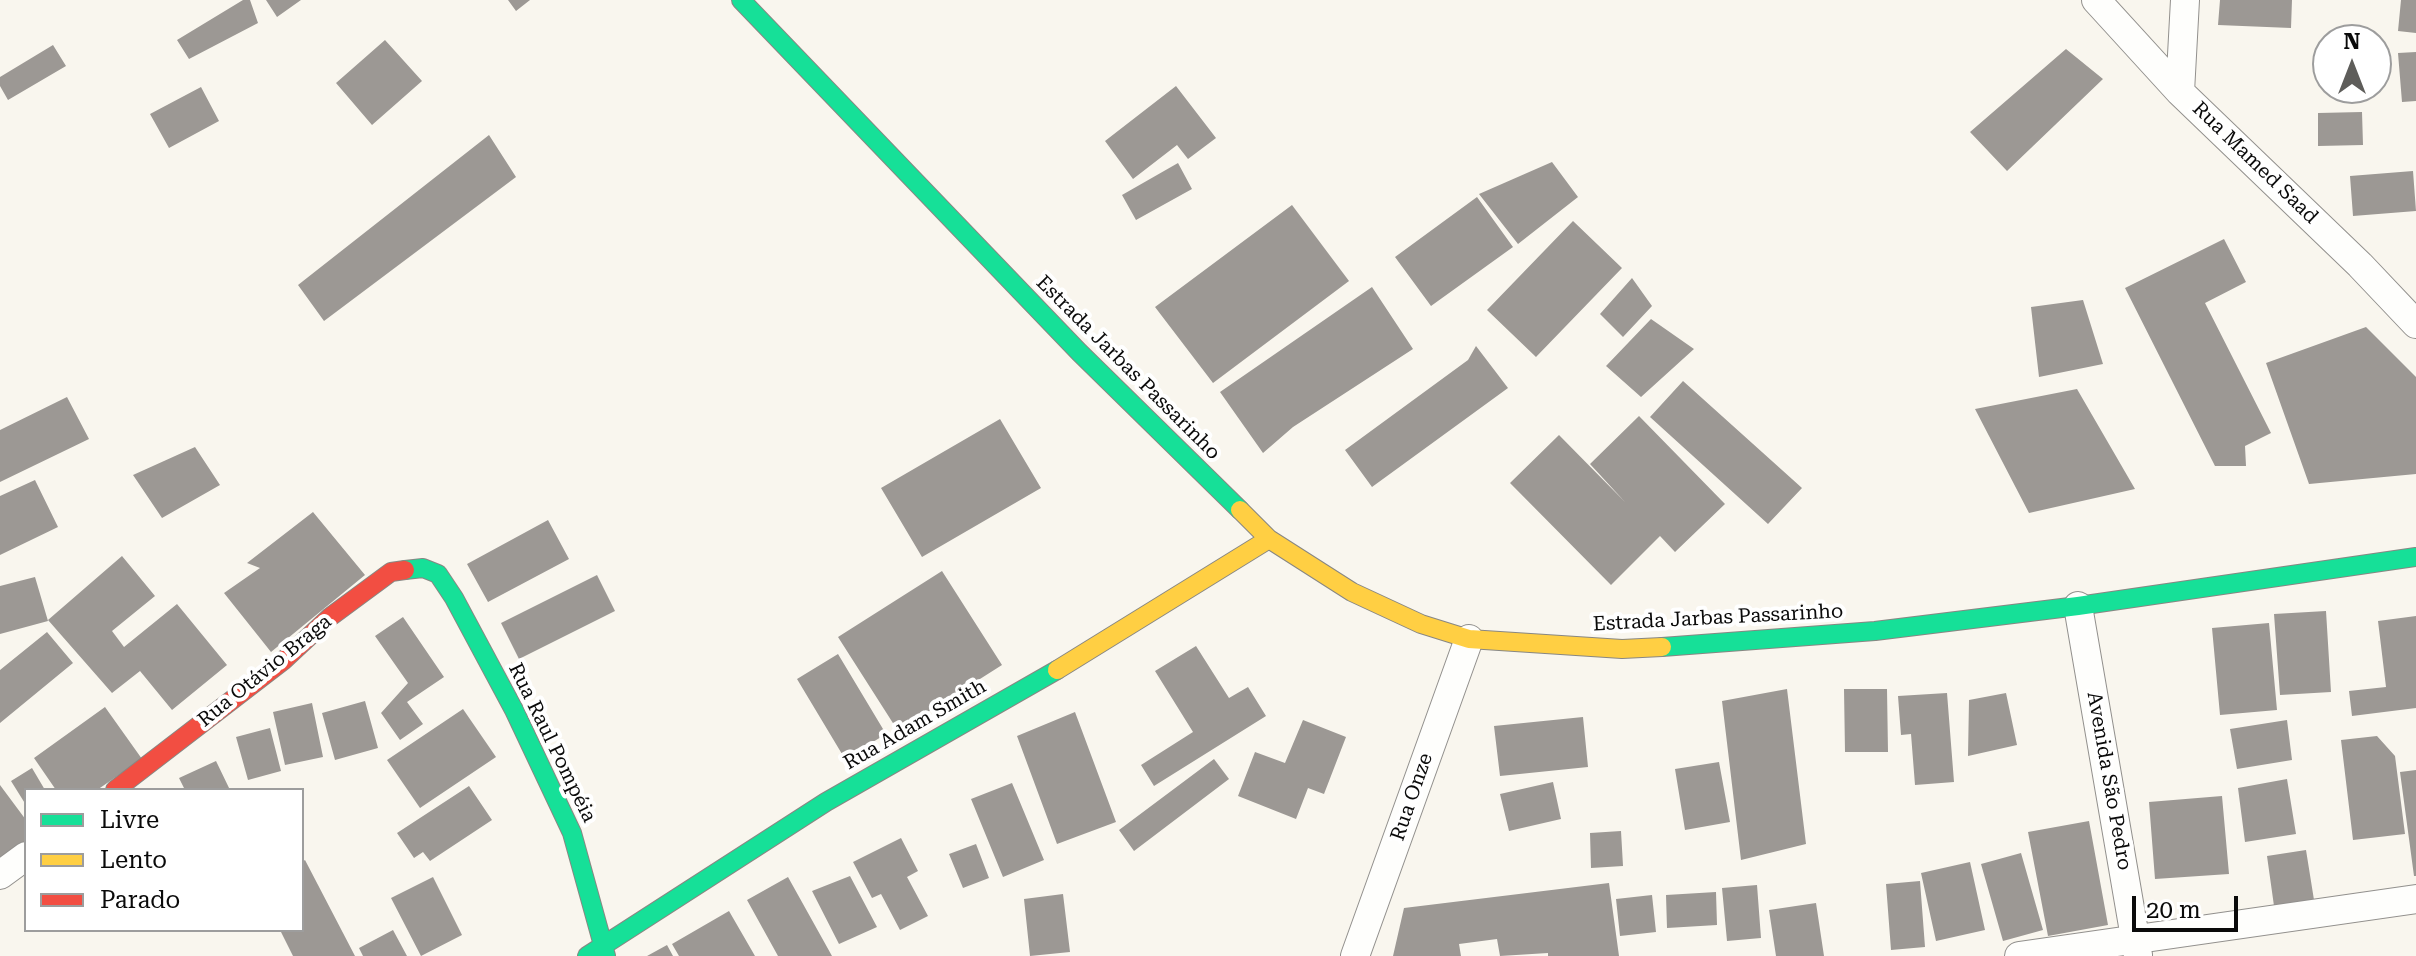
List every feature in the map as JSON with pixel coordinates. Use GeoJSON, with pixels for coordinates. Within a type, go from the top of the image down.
{"type":"FeatureCollection","features":[{"type":"Feature","properties":{"kind":"street","name":"Estrada Jarbas Passarinho"},"geometry":{"type":"LineString","coordinates":[[741,0],[1079,352],[1269,539],[1352,592],[1421,624],[1469,639],[1622,649],[1875,631],[2078,606],[2416,557]]}},
{"type":"Feature","properties":{"kind":"street","name":"Rua Mamed Saad"},"geometry":{"type":"LineString","coordinates":[[2096,0],[2180,92],[2360,265],[2416,324]]}},
{"type":"Feature","properties":{"kind":"street"},"geometry":{"type":"LineString","coordinates":[[2180,92],[2185,0]]}},
{"type":"Feature","properties":{"kind":"street","name":"Rua Adam Smith"},"geometry":{"type":"LineString","coordinates":[[598,953],[826,802],[1093,649],[1269,539]]}},
{"type":"Feature","properties":{"kind":"street","name":"Rua Raul Pompéia"},"geometry":{"type":"LineString","coordinates":[[423,568],[438,574],[454,598],[514,710],[572,833],[598,953]]}},
{"type":"Feature","properties":{"kind":"street","name":"Rua Otávio Braga"},"geometry":{"type":"LineString","coordinates":[[118,788],[284,660],[330,617],[375,583],[391,572],[423,568]]}},
{"type":"Feature","properties":{"kind":"street","name":"Avenida São Pedro"},"geometry":{"type":"LineString","coordinates":[[2078,606],[2137,947]]}},
{"type":"Feature","properties":{"kind":"street","name":"Rua Onze"},"geometry":{"type":"LineString","coordinates":[[1355,956],[1469,639]]}},
{"type":"Feature","properties":{"kind":"street"},"geometry":{"type":"LineString","coordinates":[[0,875],[24,857]]}},
{"type":"Feature","properties":{"kind":"street"},"geometry":{"type":"LineString","coordinates":[[2019,956],[2137,947],[2416,899]]}},
{"type":"Feature","properties":{"kind":"building"},"geometry":{"type":"Polygon","coordinates":[[[243,0],[250,0],[258,23],[189,59],[177,40],[243,0]]]}},
{"type":"Feature","properties":{"kind":"building"},"geometry":{"type":"Polygon","coordinates":[[[266,0],[301,0],[277,17],[266,0]]]}},
{"type":"Feature","properties":{"kind":"building"},"geometry":{"type":"Polygon","coordinates":[[[508,0],[530,0],[516,11],[508,0]]]}},
{"type":"Feature","properties":{"kind":"building"},"geometry":{"type":"Polygon","coordinates":[[[2220,0],[2292,0],[2291,28],[2218,25],[2220,0]]]}},
{"type":"Feature","properties":{"kind":"building"},"geometry":{"type":"Polygon","coordinates":[[[2401,0],[2416,0],[2416,33],[2398,31],[2401,0]]]}},
{"type":"Feature","properties":{"kind":"building"},"geometry":{"type":"Polygon","coordinates":[[[385,40],[422,81],[372,125],[336,83],[385,40]]]}},
{"type":"Feature","properties":{"kind":"building"},"geometry":{"type":"Polygon","coordinates":[[[53,45],[66,66],[8,100],[0,86],[0,77],[53,45]]]}},
{"type":"Feature","properties":{"kind":"building"},"geometry":{"type":"Polygon","coordinates":[[[2066,49],[2103,79],[2007,171],[1970,132],[2066,49]]]}},
{"type":"Feature","properties":{"kind":"building"},"geometry":{"type":"Polygon","coordinates":[[[2416,52],[2416,101],[2402,102],[2398,53],[2416,52]]]}},
{"type":"Feature","properties":{"kind":"building"},"geometry":{"type":"Polygon","coordinates":[[[1176,86],[1216,138],[1188,159],[1177,145],[1133,179],[1105,141],[1176,86]]]}},
{"type":"Feature","properties":{"kind":"building"},"geometry":{"type":"Polygon","coordinates":[[[201,87],[219,121],[169,148],[150,114],[201,87]]]}},
{"type":"Feature","properties":{"kind":"building"},"geometry":{"type":"Polygon","coordinates":[[[2362,112],[2363,145],[2318,146],[2318,113],[2362,112]]]}},
{"type":"Feature","properties":{"kind":"building"},"geometry":{"type":"Polygon","coordinates":[[[489,135],[516,177],[324,321],[298,285],[489,135]]]}},
{"type":"Feature","properties":{"kind":"building"},"geometry":{"type":"Polygon","coordinates":[[[1552,162],[1578,197],[1518,244],[1479,194],[1552,162]]]}},
{"type":"Feature","properties":{"kind":"building"},"geometry":{"type":"Polygon","coordinates":[[[1178,163],[1192,189],[1136,220],[1122,195],[1178,163]]]}},
{"type":"Feature","properties":{"kind":"building"},"geometry":{"type":"Polygon","coordinates":[[[2413,171],[2416,211],[2353,216],[2350,176],[2413,171]]]}},
{"type":"Feature","properties":{"kind":"building"},"geometry":{"type":"Polygon","coordinates":[[[1477,197],[1513,247],[1431,306],[1395,257],[1477,197]]]}},
{"type":"Feature","properties":{"kind":"building"},"geometry":{"type":"Polygon","coordinates":[[[1292,205],[1349,281],[1213,383],[1155,307],[1292,205]]]}},
{"type":"Feature","properties":{"kind":"building"},"geometry":{"type":"Polygon","coordinates":[[[1573,221],[1622,268],[1536,357],[1487,310],[1573,221]]]}},
{"type":"Feature","properties":{"kind":"building"},"geometry":{"type":"Polygon","coordinates":[[[2224,239],[2246,282],[2205,303],[2271,433],[2245,446],[2246,466],[2215,466],[2125,288],[2224,239]]]}},
{"type":"Feature","properties":{"kind":"building"},"geometry":{"type":"Polygon","coordinates":[[[1632,278],[1652,306],[1623,337],[1600,314],[1632,278]]]}},
{"type":"Feature","properties":{"kind":"building"},"geometry":{"type":"Polygon","coordinates":[[[1372,287],[1413,349],[1293,427],[1263,453],[1220,392],[1372,287]]]}},
{"type":"Feature","properties":{"kind":"building"},"geometry":{"type":"Polygon","coordinates":[[[2083,300],[2103,364],[2039,377],[2031,307],[2083,300]]]}},
{"type":"Feature","properties":{"kind":"building"},"geometry":{"type":"Polygon","coordinates":[[[1651,319],[1694,349],[1641,397],[1606,366],[1651,319]]]}},
{"type":"Feature","properties":{"kind":"building"},"geometry":{"type":"Polygon","coordinates":[[[2366,327],[2416,377],[2416,474],[2309,484],[2266,363],[2366,327]]]}},
{"type":"Feature","properties":{"kind":"building"},"geometry":{"type":"Polygon","coordinates":[[[1476,346],[1508,388],[1372,487],[1345,450],[1468,360],[1476,346]]]}},
{"type":"Feature","properties":{"kind":"building"},"geometry":{"type":"Polygon","coordinates":[[[1683,381],[1802,488],[1768,524],[1650,417],[1683,381]]]}},
{"type":"Feature","properties":{"kind":"building"},"geometry":{"type":"Polygon","coordinates":[[[2077,389],[2135,489],[2029,513],[1975,409],[2077,389]]]}},
{"type":"Feature","properties":{"kind":"building"},"geometry":{"type":"Polygon","coordinates":[[[67,397],[89,439],[0,482],[0,430],[67,397]]]}},
{"type":"Feature","properties":{"kind":"building"},"geometry":{"type":"Polygon","coordinates":[[[1639,416],[1725,504],[1675,552],[1660,536],[1611,585],[1510,483],[1559,435],[1625,502],[1590,464],[1639,416]]]}},
{"type":"Feature","properties":{"kind":"building"},"geometry":{"type":"Polygon","coordinates":[[[1000,419],[1041,488],[922,557],[881,488],[1000,419]]]}},
{"type":"Feature","properties":{"kind":"building"},"geometry":{"type":"Polygon","coordinates":[[[195,447],[220,485],[162,518],[133,475],[195,447]]]}},
{"type":"Feature","properties":{"kind":"building"},"geometry":{"type":"Polygon","coordinates":[[[35,480],[58,527],[0,555],[0,496],[35,480]]]}},
{"type":"Feature","properties":{"kind":"building"},"geometry":{"type":"Polygon","coordinates":[[[313,512],[365,575],[271,652],[224,593],[260,568],[247,563],[313,512]]]}},
{"type":"Feature","properties":{"kind":"building"},"geometry":{"type":"Polygon","coordinates":[[[548,520],[569,559],[488,602],[467,564],[548,520]]]}},
{"type":"Feature","properties":{"kind":"building"},"geometry":{"type":"Polygon","coordinates":[[[122,556],[155,596],[112,631],[124,647],[177,604],[227,665],[172,710],[140,671],[112,693],[48,620],[122,556]]]}},
{"type":"Feature","properties":{"kind":"building"},"geometry":{"type":"Polygon","coordinates":[[[942,571],[1002,665],[898,731],[838,637],[942,571]]]}},
{"type":"Feature","properties":{"kind":"building"},"geometry":{"type":"Polygon","coordinates":[[[597,575],[615,611],[519,659],[501,623],[597,575]]]}},
{"type":"Feature","properties":{"kind":"building"},"geometry":{"type":"Polygon","coordinates":[[[35,577],[48,621],[0,634],[0,586],[35,577]]]}},
{"type":"Feature","properties":{"kind":"building"},"geometry":{"type":"Polygon","coordinates":[[[2326,611],[2331,692],[2280,695],[2274,614],[2326,611]]]}},
{"type":"Feature","properties":{"kind":"building"},"geometry":{"type":"Polygon","coordinates":[[[2416,616],[2416,708],[2352,716],[2349,691],[2386,687],[2378,621],[2416,616]]]}},
{"type":"Feature","properties":{"kind":"building"},"geometry":{"type":"Polygon","coordinates":[[[403,617],[444,677],[407,702],[423,724],[400,740],[381,713],[408,683],[375,636],[403,617]]]}},
{"type":"Feature","properties":{"kind":"building"},"geometry":{"type":"Polygon","coordinates":[[[2269,623],[2277,710],[2220,715],[2212,628],[2269,623]]]}},
{"type":"Feature","properties":{"kind":"building"},"geometry":{"type":"Polygon","coordinates":[[[47,632],[73,663],[0,723],[0,670],[47,632]]]}},
{"type":"Feature","properties":{"kind":"building"},"geometry":{"type":"Polygon","coordinates":[[[1196,646],[1229,698],[1248,687],[1266,716],[1154,786],[1141,765],[1193,732],[1155,671],[1196,646]]]}},
{"type":"Feature","properties":{"kind":"building"},"geometry":{"type":"Polygon","coordinates":[[[838,654],[886,734],[845,759],[797,679],[838,654]]]}},
{"type":"Feature","properties":{"kind":"building"},"geometry":{"type":"Polygon","coordinates":[[[1787,689],[1806,844],[1741,860],[1722,701],[1787,689]]]}},
{"type":"Feature","properties":{"kind":"building"},"geometry":{"type":"Polygon","coordinates":[[[1844,689],[1887,689],[1888,752],[1845,752],[1844,689]]]}},
{"type":"Feature","properties":{"kind":"building"},"geometry":{"type":"Polygon","coordinates":[[[1947,693],[1954,782],[1915,785],[1911,734],[1901,735],[1898,696],[1947,693]]]}},
{"type":"Feature","properties":{"kind":"building"},"geometry":{"type":"Polygon","coordinates":[[[2006,693],[2017,745],[1968,756],[1969,700],[2006,693]]]}},
{"type":"Feature","properties":{"kind":"building"},"geometry":{"type":"Polygon","coordinates":[[[365,701],[378,748],[335,760],[322,713],[365,701]]]}},
{"type":"Feature","properties":{"kind":"building"},"geometry":{"type":"Polygon","coordinates":[[[312,703],[323,757],[285,765],[273,712],[312,703]]]}},
{"type":"Feature","properties":{"kind":"building"},"geometry":{"type":"Polygon","coordinates":[[[105,707],[142,759],[100,788],[55,788],[34,758],[105,707]]]}},
{"type":"Feature","properties":{"kind":"building"},"geometry":{"type":"Polygon","coordinates":[[[463,709],[496,757],[420,808],[387,760],[463,709]]]}},
{"type":"Feature","properties":{"kind":"building"},"geometry":{"type":"Polygon","coordinates":[[[1075,712],[1116,822],[1057,844],[1017,736],[1075,712]]]}},
{"type":"Feature","properties":{"kind":"building"},"geometry":{"type":"Polygon","coordinates":[[[1583,717],[1588,767],[1500,776],[1494,726],[1583,717]]]}},
{"type":"Feature","properties":{"kind":"building"},"geometry":{"type":"Polygon","coordinates":[[[1303,720],[1346,737],[1324,794],[1308,788],[1296,819],[1238,796],[1255,752],[1285,763],[1303,720]]]}},
{"type":"Feature","properties":{"kind":"building"},"geometry":{"type":"Polygon","coordinates":[[[2287,720],[2292,760],[2237,769],[2230,729],[2287,720]]]}},
{"type":"Feature","properties":{"kind":"building"},"geometry":{"type":"Polygon","coordinates":[[[270,728],[281,771],[248,780],[236,737],[270,728]]]}},
{"type":"Feature","properties":{"kind":"building"},"geometry":{"type":"Polygon","coordinates":[[[2377,736],[2395,756],[2405,834],[2353,840],[2341,740],[2377,736]]]}},
{"type":"Feature","properties":{"kind":"building"},"geometry":{"type":"Polygon","coordinates":[[[1214,759],[1229,779],[1134,851],[1119,830],[1214,759]]]}},
{"type":"Feature","properties":{"kind":"building"},"geometry":{"type":"Polygon","coordinates":[[[216,761],[229,788],[184,788],[179,778],[216,761]]]}},
{"type":"Feature","properties":{"kind":"building"},"geometry":{"type":"Polygon","coordinates":[[[1719,762],[1730,822],[1685,830],[1675,769],[1719,762]]]}},
{"type":"Feature","properties":{"kind":"building"},"geometry":{"type":"Polygon","coordinates":[[[32,768],[44,788],[24,788],[24,802],[11,781],[32,768]]]}},
{"type":"Feature","properties":{"kind":"building"},"geometry":{"type":"Polygon","coordinates":[[[2416,770],[2416,876],[2414,876],[2400,772],[2416,770]]]}},
{"type":"Feature","properties":{"kind":"building"},"geometry":{"type":"Polygon","coordinates":[[[2287,779],[2296,834],[2245,842],[2238,788],[2287,779]]]}},
{"type":"Feature","properties":{"kind":"building"},"geometry":{"type":"Polygon","coordinates":[[[1553,782],[1561,819],[1509,831],[1500,794],[1553,782]]]}},
{"type":"Feature","properties":{"kind":"building"},"geometry":{"type":"Polygon","coordinates":[[[1012,783],[1044,860],[1003,877],[971,799],[1012,783]]]}},
{"type":"Feature","properties":{"kind":"building"},"geometry":{"type":"Polygon","coordinates":[[[0,785],[24,817],[24,843],[0,861],[0,785]]]}},
{"type":"Feature","properties":{"kind":"building"},"geometry":{"type":"Polygon","coordinates":[[[469,786],[492,820],[430,861],[423,852],[414,858],[397,833],[469,786]]]}},
{"type":"Feature","properties":{"kind":"building"},"geometry":{"type":"Polygon","coordinates":[[[2222,796],[2229,874],[2155,879],[2149,802],[2222,796]]]}},
{"type":"Feature","properties":{"kind":"building"},"geometry":{"type":"Polygon","coordinates":[[[2089,821],[2108,925],[2048,936],[2028,832],[2089,821]]]}},
{"type":"Feature","properties":{"kind":"building"},"geometry":{"type":"Polygon","coordinates":[[[1621,831],[1623,866],[1591,868],[1590,833],[1621,831]]]}},
{"type":"Feature","properties":{"kind":"building"},"geometry":{"type":"Polygon","coordinates":[[[901,838],[918,871],[907,877],[928,916],[900,930],[881,894],[872,898],[853,862],[901,838]]]}},
{"type":"Feature","properties":{"kind":"building"},"geometry":{"type":"Polygon","coordinates":[[[976,844],[989,878],[963,888],[949,854],[976,844]]]}},
{"type":"Feature","properties":{"kind":"building"},"geometry":{"type":"Polygon","coordinates":[[[2306,850],[2314,900],[2274,906],[2267,856],[2306,850]]]}},
{"type":"Feature","properties":{"kind":"building"},"geometry":{"type":"Polygon","coordinates":[[[2021,853],[2043,930],[2003,941],[1981,864],[2021,853]]]}},
{"type":"Feature","properties":{"kind":"building"},"geometry":{"type":"Polygon","coordinates":[[[304,861],[355,956],[293,956],[281,932],[304,932],[304,861]]]}},
{"type":"Feature","properties":{"kind":"building"},"geometry":{"type":"Polygon","coordinates":[[[1970,862],[1985,930],[1936,941],[1921,873],[1970,862]]]}},
{"type":"Feature","properties":{"kind":"building"},"geometry":{"type":"Polygon","coordinates":[[[850,876],[877,927],[839,944],[812,891],[850,876]]]}},
{"type":"Feature","properties":{"kind":"building"},"geometry":{"type":"Polygon","coordinates":[[[433,877],[462,935],[421,956],[391,898],[433,877]]]}},
{"type":"Feature","properties":{"kind":"building"},"geometry":{"type":"Polygon","coordinates":[[[788,877],[832,956],[778,956],[747,900],[788,877]]]}},
{"type":"Feature","properties":{"kind":"building"},"geometry":{"type":"Polygon","coordinates":[[[1920,881],[1925,947],[1891,950],[1886,884],[1920,881]]]}},
{"type":"Feature","properties":{"kind":"building"},"geometry":{"type":"Polygon","coordinates":[[[1609,883],[1619,956],[1548,956],[1548,953],[1500,956],[1497,939],[1459,944],[1461,956],[1393,956],[1404,908],[1609,883]]]}},
{"type":"Feature","properties":{"kind":"building"},"geometry":{"type":"Polygon","coordinates":[[[1757,885],[1761,938],[1727,941],[1722,888],[1757,885]]]}},
{"type":"Feature","properties":{"kind":"building"},"geometry":{"type":"Polygon","coordinates":[[[1716,892],[1717,925],[1667,928],[1666,895],[1716,892]]]}},
{"type":"Feature","properties":{"kind":"building"},"geometry":{"type":"Polygon","coordinates":[[[1063,894],[1070,952],[1030,956],[1024,899],[1063,894]]]}},
{"type":"Feature","properties":{"kind":"building"},"geometry":{"type":"Polygon","coordinates":[[[1652,895],[1656,932],[1620,936],[1616,899],[1652,895]]]}},
{"type":"Feature","properties":{"kind":"building"},"geometry":{"type":"Polygon","coordinates":[[[1816,903],[1824,956],[1776,956],[1769,910],[1816,903]]]}},
{"type":"Feature","properties":{"kind":"building"},"geometry":{"type":"Polygon","coordinates":[[[729,911],[755,956],[679,956],[672,944],[729,911]]]}},
{"type":"Feature","properties":{"kind":"building"},"geometry":{"type":"Polygon","coordinates":[[[393,930],[407,956],[363,956],[359,948],[393,930]]]}},
{"type":"Feature","properties":{"kind":"building"},"geometry":{"type":"Polygon","coordinates":[[[667,945],[673,956],[647,956],[667,945]]]}},
{"type":"Feature","properties":{"kind":"traffic: fast"},"geometry":{"type":"LineString","coordinates":[[741,0],[1079,352],[1240,510]]}},
{"type":"Feature","properties":{"kind":"traffic: fast"},"geometry":{"type":"LineString","coordinates":[[1662,647],[1875,631],[2078,606],[2416,557]]}},
{"type":"Feature","properties":{"kind":"traffic: fast"},"geometry":{"type":"LineString","coordinates":[[405,570],[423,568],[438,574],[514,710],[572,833],[606,956]]}},
{"type":"Feature","properties":{"kind":"traffic: fast"},"geometry":{"type":"LineString","coordinates":[[587,956],[826,802],[1057,670]]}},
{"type":"Feature","properties":{"kind":"traffic: slow"},"geometry":{"type":"LineString","coordinates":[[1240,510],[1269,539],[1352,592],[1421,624],[1469,639],[1622,649],[1662,647]]}},
{"type":"Feature","properties":{"kind":"traffic: slow"},"geometry":{"type":"LineString","coordinates":[[1057,670],[1269,539]]}},
{"type":"Feature","properties":{"kind":"traffic: jam"},"geometry":{"type":"LineString","coordinates":[[118,788],[284,660],[330,617],[391,572],[405,570]]}}]}
